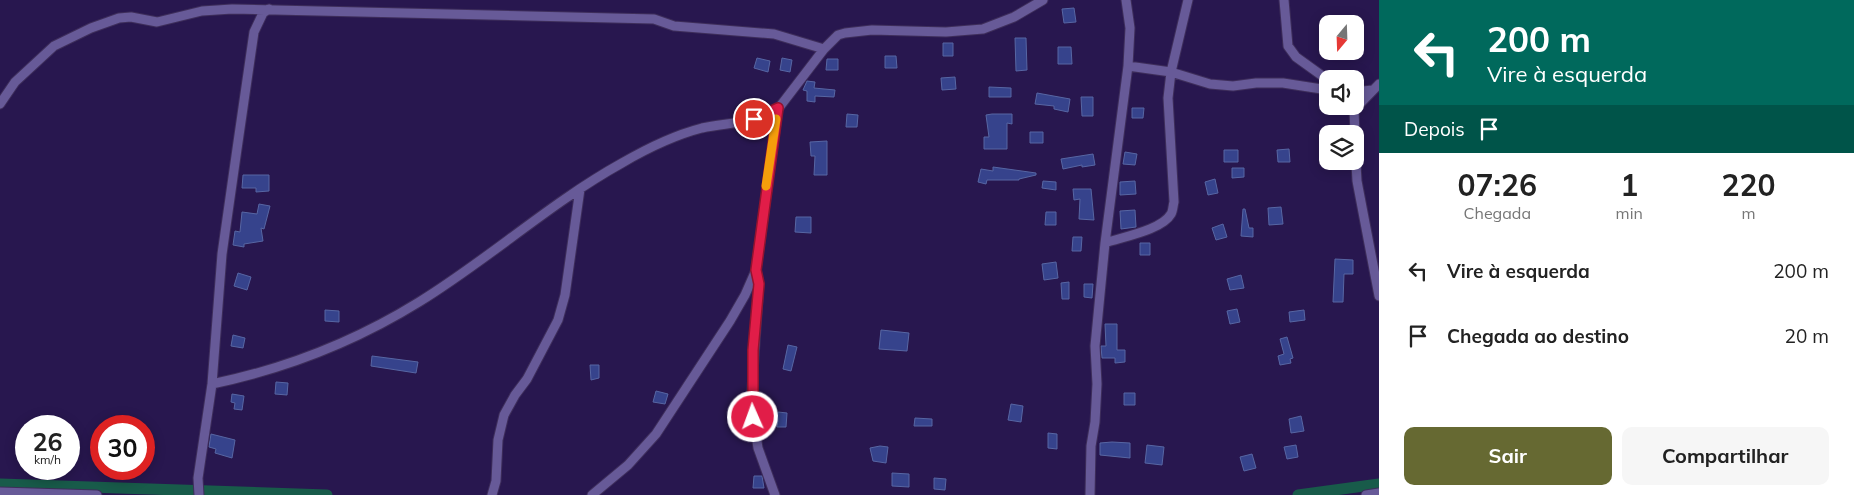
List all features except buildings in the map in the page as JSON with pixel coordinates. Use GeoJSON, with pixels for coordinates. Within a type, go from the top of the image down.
{"type":"FeatureCollection","features":[{"type":"Feature","properties":{"kind":"street"},"geometry":{"type":"LineString","coordinates":[[212,384],[254,375],[288,364],[330,347],[418,303],[580,189],[622,162],[673,138],[702,128],[754,119],[778,108],[824,49],[838,35],[872,30],[946,32],[983,29],[1014,17],[1043,0]]}},
{"type":"Feature","properties":{"kind":"street"},"geometry":{"type":"LineString","coordinates":[[1090,495],[1091,446],[1095,422],[1097,384],[1094,346],[1128,66],[1130,28],[1126,0]]}},
{"type":"Feature","properties":{"kind":"street"},"geometry":{"type":"LineString","coordinates":[[1105,243],[1149,229],[1171,214],[1174,202],[1168,98],[1171,72],[1188,0]]}},
{"type":"Feature","properties":{"kind":"street"},"geometry":{"type":"LineString","coordinates":[[1284,0],[1288,46],[1296,57],[1319,74]]}},
{"type":"Feature","properties":{"kind":"street"},"geometry":{"type":"LineString","coordinates":[[0,104],[16,82],[54,46],[108,20],[131,17],[157,22],[202,10],[269,9],[654,19],[674,26],[774,34],[824,49]]}},
{"type":"Feature","properties":{"kind":"street"},"geometry":{"type":"LineString","coordinates":[[199,495],[198,478],[212,384],[222,254],[254,32],[263,13],[269,9]]}},
{"type":"Feature","properties":{"kind":"street"},"geometry":{"type":"LineString","coordinates":[[1128,66],[1171,72],[1210,84],[1233,86],[1256,83],[1283,83],[1319,89]]}},
{"type":"Feature","properties":{"kind":"street"},"geometry":{"type":"LineString","coordinates":[[1364,98],[1375,87]]}},
{"type":"Feature","properties":{"kind":"street"},"geometry":{"type":"LineString","coordinates":[[592,495],[628,465],[656,434],[730,321],[756,270],[778,108]]}},
{"type":"Feature","properties":{"kind":"street"},"geometry":{"type":"LineString","coordinates":[[1357,170],[1379,296]]}},
{"type":"Feature","properties":{"kind":"street"},"geometry":{"type":"LineString","coordinates":[[492,495],[496,481],[498,440],[504,415],[558,320],[565,295],[580,189]]}},
{"type":"Feature","properties":{"kind":"street"},"geometry":{"type":"LineString","coordinates":[[756,270],[759,284],[751,403],[758,448],[774,495]]}},
{"type":"Feature","properties":{"kind":"street"},"geometry":{"type":"LineString","coordinates":[[0,492],[97,495]]}},
{"type":"Feature","properties":{"kind":"street"},"geometry":{"type":"LineString","coordinates":[[1366,495],[1379,493]]}},
{"type":"Feature","properties":{"kind":"waterway"},"geometry":{"type":"LineString","coordinates":[[0,484],[327,495]]}},
{"type":"Feature","properties":{"kind":"waterway"},"geometry":{"type":"LineString","coordinates":[[1298,495],[1379,484]]}},
{"type":"Feature","properties":{"kind":"slow traffic"},"geometry":{"type":"LineString","coordinates":[[766,186],[776,119]]}},
{"type":"Feature","properties":{"kind":"route"},"geometry":{"type":"LineString","coordinates":[[753,417],[751,403],[753,350],[759,284],[756,270],[778,108],[754,119]]}}]}
